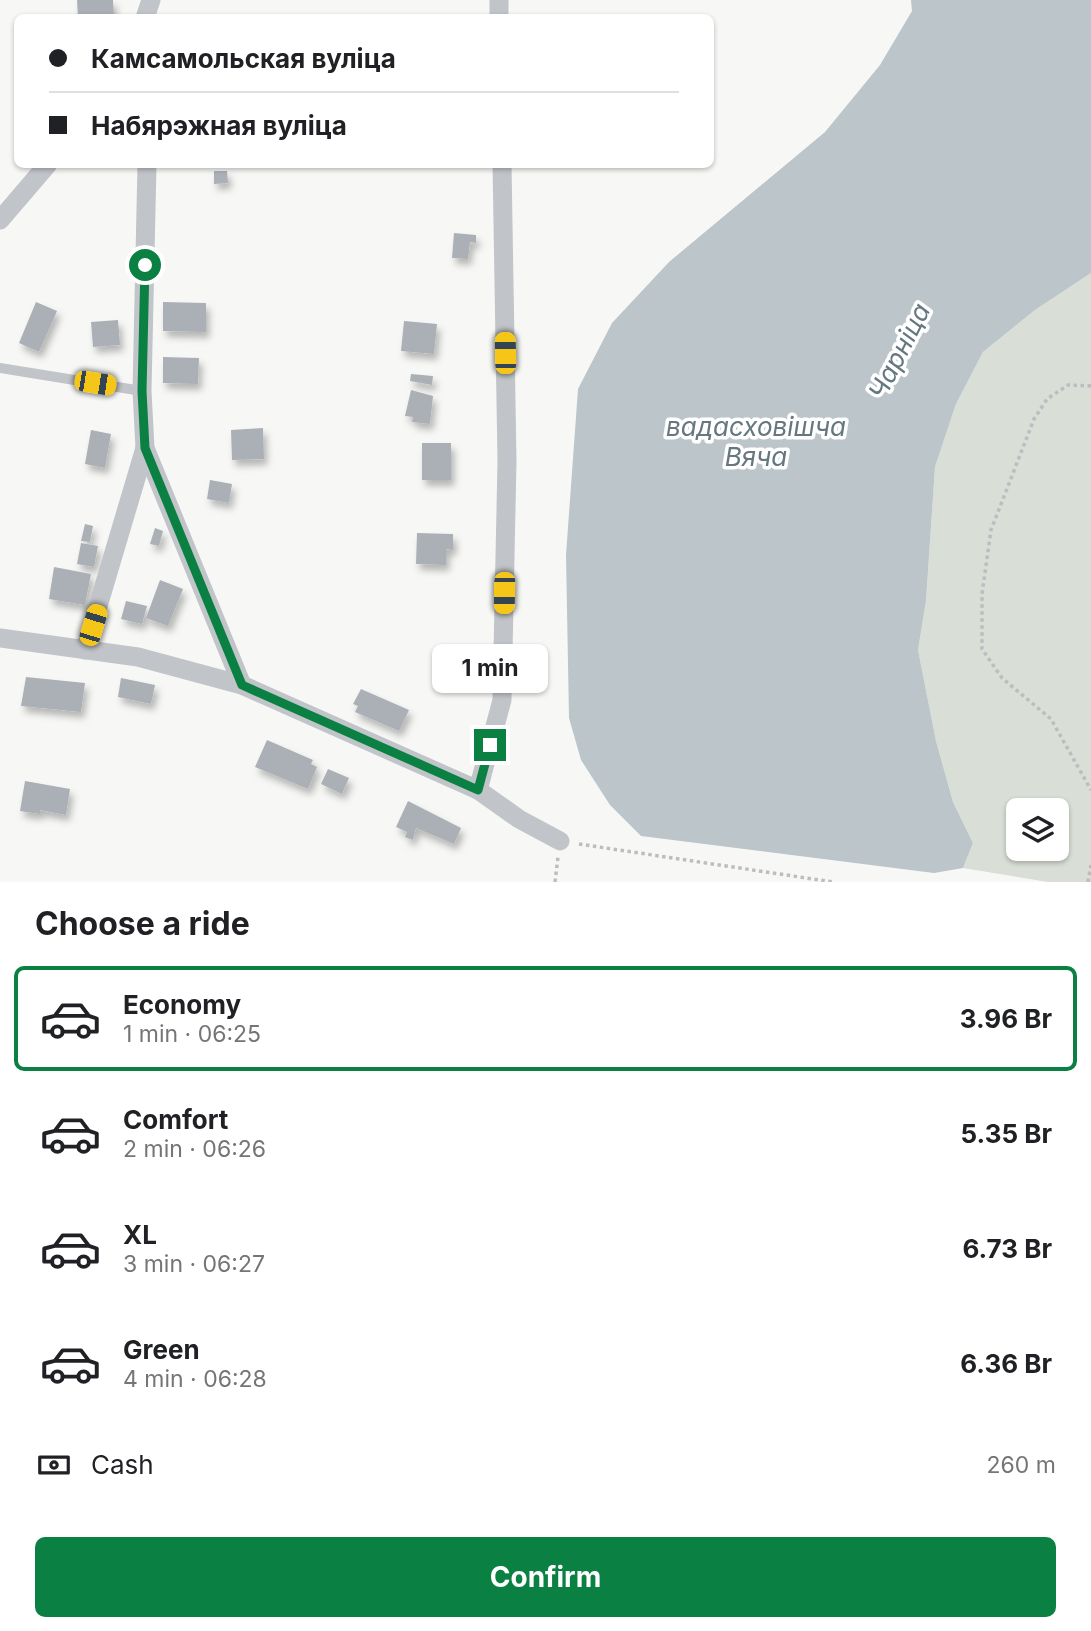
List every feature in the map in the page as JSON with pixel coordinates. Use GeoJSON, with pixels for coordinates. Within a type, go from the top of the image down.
{"type":"FeatureCollection","features":[{"type":"Feature","properties":{"kind":"street"},"geometry":{"type":"LineString","coordinates":[[0,220],[45,168]]}},
{"type":"Feature","properties":{"kind":"street"},"geometry":{"type":"LineString","coordinates":[[146,168],[142,391],[145,448],[242,685]]}},
{"type":"Feature","properties":{"kind":"street"},"geometry":{"type":"LineString","coordinates":[[478,790],[502,700],[507,461],[502,168]]}},
{"type":"Feature","properties":{"kind":"street"},"geometry":{"type":"LineString","coordinates":[[85,650],[145,448]]}},
{"type":"Feature","properties":{"kind":"street"},"geometry":{"type":"LineString","coordinates":[[0,638],[138,657],[242,685],[478,790],[519,819],[560,841]]}},
{"type":"Feature","properties":{"kind":"lane"},"geometry":{"type":"LineString","coordinates":[[0,368],[142,391]]}},
{"type":"Feature","properties":{"kind":"path"},"geometry":{"type":"LineString","coordinates":[[1091,386],[1068,385],[1047,399],[1034,419],[991,530],[982,594],[982,649],[1002,678],[1051,719],[1091,790]]}},
{"type":"Feature","properties":{"kind":"path"},"geometry":{"type":"LineString","coordinates":[[560,841],[833,882]]}},
{"type":"Feature","properties":{"kind":"path"},"geometry":{"type":"LineString","coordinates":[[1088,882],[1091,866]]}},
{"type":"Feature","properties":{"kind":"shaded area"},"geometry":{"type":"Polygon","coordinates":[[[1091,273],[1091,882],[1048,882],[963,868],[973,843],[953,802],[936,741],[918,650],[926,601],[935,467],[956,404],[983,352],[1035,310],[1091,273]]]}},
{"type":"Feature","properties":{"kind":"water","name":"вадасховішча Вяча"},"geometry":{"type":"Polygon","coordinates":[[[911,0],[1091,0],[1091,273],[1035,310],[983,352],[956,404],[935,467],[926,601],[918,650],[936,741],[953,802],[973,843],[963,868],[934,873],[641,836],[610,805],[581,760],[569,718],[566,555],[578,389],[612,323],[669,262],[825,132],[880,65],[912,11],[911,0]]]}},
{"type":"Feature","properties":{"kind":"building"},"geometry":{"type":"Polygon","coordinates":[[[77,0],[113,0],[114,14],[78,14],[77,0]]]}},
{"type":"Feature","properties":{"kind":"building"},"geometry":{"type":"Polygon","coordinates":[[[214,171],[227,171],[228,183],[214,184],[214,171]]]}},
{"type":"Feature","properties":{"kind":"building"},"geometry":{"type":"Polygon","coordinates":[[[454,233],[476,235],[476,243],[470,242],[468,259],[452,258],[454,233]]]}},
{"type":"Feature","properties":{"kind":"building"},"geometry":{"type":"Polygon","coordinates":[[[36,302],[57,311],[39,352],[19,343],[36,302]]]}},
{"type":"Feature","properties":{"kind":"building"},"geometry":{"type":"Polygon","coordinates":[[[163,302],[206,303],[206,332],[163,331],[163,302]]]}},
{"type":"Feature","properties":{"kind":"building"},"geometry":{"type":"Polygon","coordinates":[[[118,320],[120,345],[93,347],[91,322],[118,320]]]}},
{"type":"Feature","properties":{"kind":"building"},"geometry":{"type":"Polygon","coordinates":[[[404,321],[437,324],[434,354],[401,351],[404,321]]]}},
{"type":"Feature","properties":{"kind":"building"},"geometry":{"type":"Polygon","coordinates":[[[163,357],[199,358],[198,384],[163,383],[163,357]]]}},
{"type":"Feature","properties":{"kind":"building"},"geometry":{"type":"Polygon","coordinates":[[[411,374],[433,376],[432,385],[410,381],[411,374]]]}},
{"type":"Feature","properties":{"kind":"building"},"geometry":{"type":"Polygon","coordinates":[[[411,390],[433,396],[430,424],[412,422],[413,417],[405,416],[411,390]]]}},
{"type":"Feature","properties":{"kind":"building"},"geometry":{"type":"Polygon","coordinates":[[[263,428],[264,459],[232,460],[231,430],[263,428]]]}},
{"type":"Feature","properties":{"kind":"building"},"geometry":{"type":"Polygon","coordinates":[[[91,430],[111,434],[105,468],[85,464],[91,430]]]}},
{"type":"Feature","properties":{"kind":"building"},"geometry":{"type":"Polygon","coordinates":[[[422,443],[451,443],[451,480],[422,480],[422,443]]]}},
{"type":"Feature","properties":{"kind":"building"},"geometry":{"type":"Polygon","coordinates":[[[210,480],[232,484],[229,503],[207,499],[210,480]]]}},
{"type":"Feature","properties":{"kind":"building"},"geometry":{"type":"Polygon","coordinates":[[[85,524],[93,526],[90,542],[81,541],[85,524]]]}},
{"type":"Feature","properties":{"kind":"building"},"geometry":{"type":"Polygon","coordinates":[[[155,528],[163,531],[159,546],[150,544],[155,528]]]}},
{"type":"Feature","properties":{"kind":"building"},"geometry":{"type":"Polygon","coordinates":[[[417,533],[453,534],[453,550],[446,549],[446,565],[416,564],[417,533]]]}},
{"type":"Feature","properties":{"kind":"building"},"geometry":{"type":"Polygon","coordinates":[[[81,543],[98,546],[94,567],[77,564],[81,543]]]}},
{"type":"Feature","properties":{"kind":"building"},"geometry":{"type":"Polygon","coordinates":[[[54,567],[91,574],[85,605],[49,599],[54,567]]]}},
{"type":"Feature","properties":{"kind":"building"},"geometry":{"type":"Polygon","coordinates":[[[160,580],[183,589],[168,626],[146,618],[160,580]]]}},
{"type":"Feature","properties":{"kind":"building"},"geometry":{"type":"Polygon","coordinates":[[[126,601],[147,606],[142,624],[121,619],[126,601]]]}},
{"type":"Feature","properties":{"kind":"building"},"geometry":{"type":"Polygon","coordinates":[[[26,677],[85,683],[81,712],[21,706],[26,677]]]}},
{"type":"Feature","properties":{"kind":"building"},"geometry":{"type":"Polygon","coordinates":[[[121,678],[155,685],[151,704],[118,697],[121,678]]]}},
{"type":"Feature","properties":{"kind":"building"},"geometry":{"type":"Polygon","coordinates":[[[361,689],[409,710],[399,731],[355,712],[358,706],[353,704],[361,689]]]}},
{"type":"Feature","properties":{"kind":"building"},"geometry":{"type":"Polygon","coordinates":[[[267,740],[313,760],[311,764],[317,767],[308,789],[255,767],[267,740]]]}},
{"type":"Feature","properties":{"kind":"building"},"geometry":{"type":"Polygon","coordinates":[[[328,769],[349,778],[342,794],[321,784],[328,769]]]}},
{"type":"Feature","properties":{"kind":"building"},"geometry":{"type":"Polygon","coordinates":[[[25,781],[70,789],[66,815],[40,810],[40,814],[20,811],[25,781]]]}},
{"type":"Feature","properties":{"kind":"building"},"geometry":{"type":"Polygon","coordinates":[[[408,801],[461,828],[454,844],[416,828],[413,840],[405,837],[407,832],[396,827],[408,801]]]}},
{"type":"Feature","properties":{"kind":"route"},"geometry":{"type":"LineString","coordinates":[[145,265],[142,391],[145,448],[242,685],[478,790],[490,745]]}},
{"type":"Feature","properties":{"kind":"water label","name":"Чарніца"},"geometry":{"type":"Point","coordinates":[899,351]}}]}
